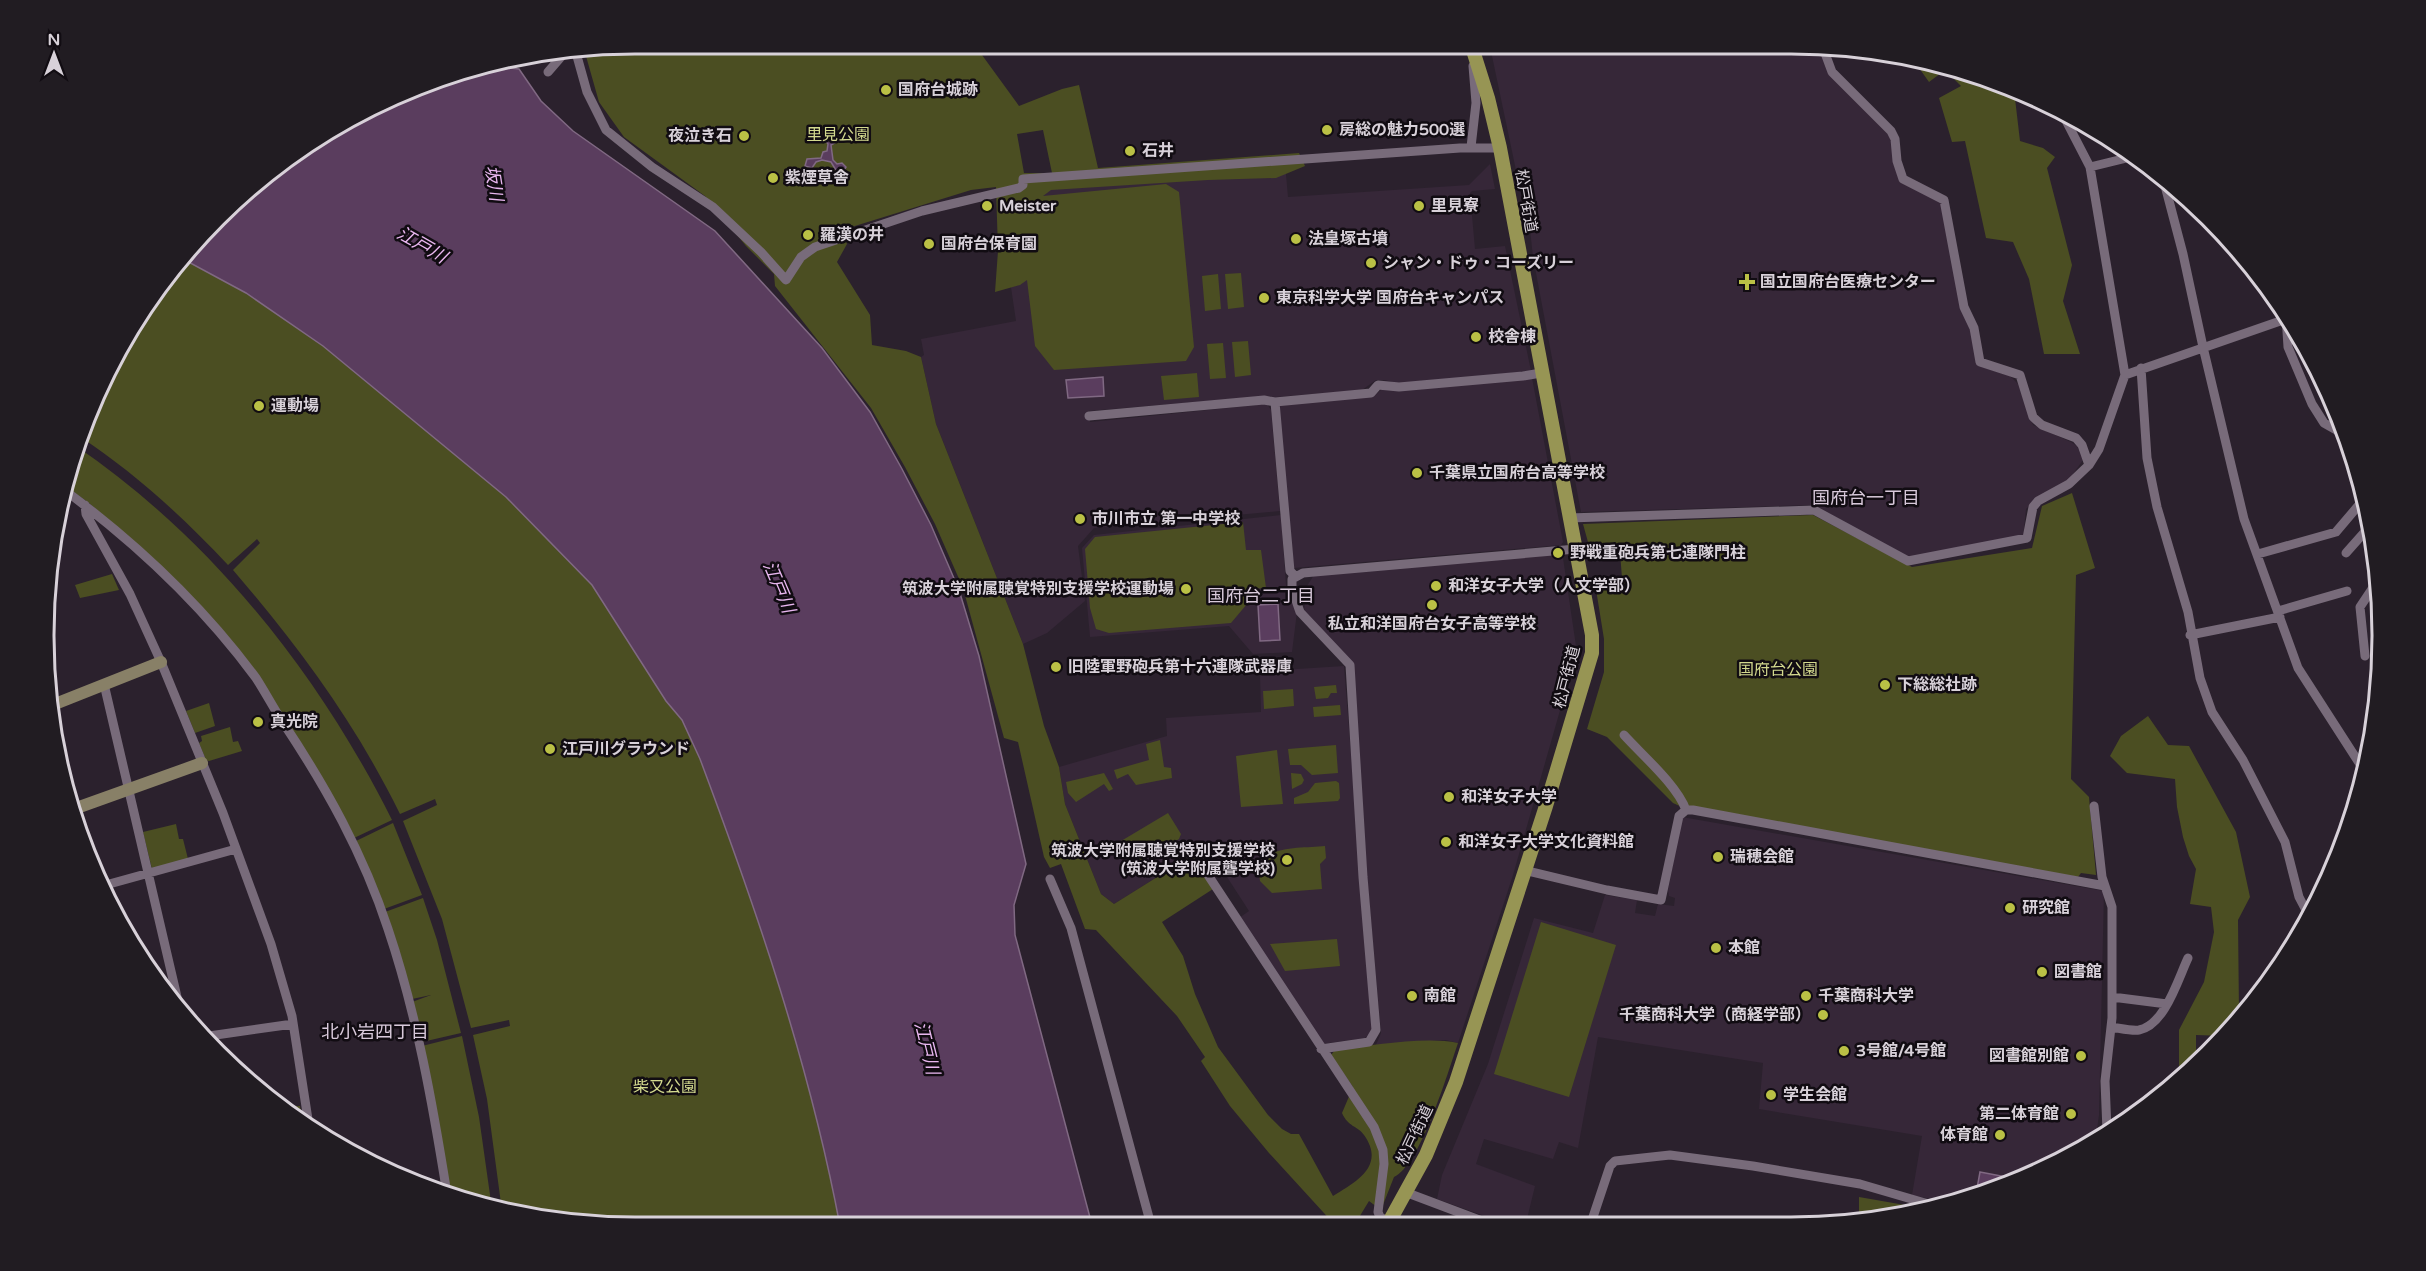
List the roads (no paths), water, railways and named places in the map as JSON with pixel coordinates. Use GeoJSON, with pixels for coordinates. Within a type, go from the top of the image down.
{"type":"FeatureCollection","features":[{"type":"Feature","properties":{"kind":"main road","name":"松戸街道"},"geometry":{"type":"LineString","coordinates":[[1391,1217],[1426,1155],[1456,1082],[1592,653],[1592,635],[1500,148],[1474,54]]}},
{"type":"Feature","properties":{"kind":"street"},"geometry":{"type":"LineString","coordinates":[[1471,147],[1476,103],[1472,54]]}},
{"type":"Feature","properties":{"kind":"street"},"geometry":{"type":"LineString","coordinates":[[1826,55],[1832,72],[1892,131],[1895,138],[1897,161],[1903,179],[1944,200],[1964,307],[1974,328],[1980,362],[2020,375],[2033,417],[2042,425],[2076,438],[2082,446],[2089,465]]}},
{"type":"Feature","properties":{"kind":"street"},"geometry":{"type":"LineString","coordinates":[[577,57],[587,92],[599,119],[612,137],[652,167],[713,207],[761,252],[786,280],[801,257],[814,247],[922,211],[1010,191],[1019,188],[1023,184],[1023,179],[1471,147],[1489,150],[1500,148]]}},
{"type":"Feature","properties":{"kind":"street"},"geometry":{"type":"LineString","coordinates":[[548,72],[559,59]]}},
{"type":"Feature","properties":{"kind":"street"},"geometry":{"type":"LineString","coordinates":[[1569,519],[1814,510],[1908,561],[2027,538],[2033,507],[2038,501],[2069,484],[2089,465],[2099,449],[2125,375],[2090,167],[2075,129]]}},
{"type":"Feature","properties":{"kind":"street"},"geometry":{"type":"LineString","coordinates":[[2090,167],[2123,159]]}},
{"type":"Feature","properties":{"kind":"street"},"geometry":{"type":"LineString","coordinates":[[2167,192],[2244,519],[2298,668],[2358,761]]}},
{"type":"Feature","properties":{"kind":"street"},"geometry":{"type":"LineString","coordinates":[[2125,375],[2279,321]]}},
{"type":"Feature","properties":{"kind":"street"},"geometry":{"type":"LineString","coordinates":[[2288,335],[2289,347],[2312,404],[2324,423],[2334,428]]}},
{"type":"Feature","properties":{"kind":"street"},"geometry":{"type":"LineString","coordinates":[[2141,368],[2147,458],[2157,507],[2188,612],[2190,635],[2200,678],[2212,712],[2243,760],[2285,842],[2299,897],[2304,907]]}},
{"type":"Feature","properties":{"kind":"street"},"geometry":{"type":"LineString","coordinates":[[1089,416],[1371,393],[1378,385],[1399,387],[1542,373]]}},
{"type":"Feature","properties":{"kind":"street"},"geometry":{"type":"LineString","coordinates":[[1275,402],[1290,571],[1295,576]]}},
{"type":"Feature","properties":{"kind":"street"},"geometry":{"type":"LineString","coordinates":[[72,495],[121,534],[166,576],[217,631],[256,679],[327,789],[372,886],[397,955],[419,1045],[445,1185]]}},
{"type":"Feature","properties":{"kind":"street"},"geometry":{"type":"LineString","coordinates":[[85,505],[86,514],[130,594],[161,662],[236,849],[271,944],[293,1024],[307,1116]]}},
{"type":"Feature","properties":{"kind":"street"},"geometry":{"type":"LineString","coordinates":[[2258,554],[2336,532],[2357,507]]}},
{"type":"Feature","properties":{"kind":"street"},"geometry":{"type":"LineString","coordinates":[[2346,553],[2363,534]]}},
{"type":"Feature","properties":{"kind":"street"},"geometry":{"type":"LineString","coordinates":[[1295,576],[1327,571],[1576,549]]}},
{"type":"Feature","properties":{"kind":"street"},"geometry":{"type":"LineString","coordinates":[[1295,576],[1292,589],[1300,612],[1350,665],[1363,877],[1376,1030],[1369,1042],[1321,1049]]}},
{"type":"Feature","properties":{"kind":"street"},"geometry":{"type":"LineString","coordinates":[[2190,635],[2279,614],[2347,591]]}},
{"type":"Feature","properties":{"kind":"street"},"geometry":{"type":"LineString","coordinates":[[2365,656],[2360,606],[2370,591]]}},
{"type":"Feature","properties":{"kind":"street"},"geometry":{"type":"LineString","coordinates":[[58,703],[161,662]]}},
{"type":"Feature","properties":{"kind":"street"},"geometry":{"type":"LineString","coordinates":[[104,684],[176,991]]}},
{"type":"Feature","properties":{"kind":"street"},"geometry":{"type":"LineString","coordinates":[[1624,735],[1663,777],[1686,810]]}},
{"type":"Feature","properties":{"kind":"street"},"geometry":{"type":"LineString","coordinates":[[80,807],[202,763]]}},
{"type":"Feature","properties":{"kind":"street"},"geometry":{"type":"LineString","coordinates":[[2094,806],[2102,877],[2112,908],[2111,1027],[2105,1080],[2107,1123]]}},
{"type":"Feature","properties":{"kind":"street"},"geometry":{"type":"LineString","coordinates":[[1524,870],[1661,900],[1679,816],[1686,810]]}},
{"type":"Feature","properties":{"kind":"street"},"geometry":{"type":"LineString","coordinates":[[1686,810],[2105,886]]}},
{"type":"Feature","properties":{"kind":"street"},"geometry":{"type":"LineString","coordinates":[[110,884],[236,849]]}},
{"type":"Feature","properties":{"kind":"street"},"geometry":{"type":"LineString","coordinates":[[1206,852],[1199,858],[1206,872],[1374,1127],[1383,1150],[1384,1164],[1378,1212],[1380,1217]]}},
{"type":"Feature","properties":{"kind":"street"},"geometry":{"type":"LineString","coordinates":[[1050,879],[1071,928],[1149,1217]]}},
{"type":"Feature","properties":{"kind":"street"},"geometry":{"type":"LineString","coordinates":[[2111,1027],[2139,1030],[2154,1023],[2163,1014],[2188,958]]}},
{"type":"Feature","properties":{"kind":"street"},"geometry":{"type":"LineString","coordinates":[[2112,997],[2167,1004]]}},
{"type":"Feature","properties":{"kind":"street"},"geometry":{"type":"LineString","coordinates":[[213,1035],[293,1024]]}},
{"type":"Feature","properties":{"kind":"street"},"geometry":{"type":"LineString","coordinates":[[1593,1217],[1610,1166],[1615,1161],[1670,1155],[1860,1184],[1921,1202]]}},
{"type":"Feature","properties":{"kind":"street"},"geometry":{"type":"LineString","coordinates":[[1405,1192],[1471,1217]]}},
{"type":"Feature","properties":{"kind":"water"},"geometry":{"type":"Polygon","coordinates":[[[510,68],[519,69],[541,101],[573,131],[715,231],[822,348],[870,412],[931,525],[959,590],[979,656],[1026,864],[1014,905],[1015,935],[1090,1217],[838,1217],[828,1166],[798,1048],[780,990],[742,874],[700,759],[682,720],[666,701],[592,585],[506,497],[323,346],[246,293],[190,263],[224,224],[252,198],[312,152],[378,114],[449,85],[510,68]]]}},
{"type":"Feature","properties":{"kind":"water"},"geometry":{"type":"Polygon","coordinates":[[[829,134],[835,136],[836,142],[831,145],[833,160],[846,167],[843,172],[837,172],[831,162],[822,160],[816,162],[812,168],[805,166],[807,159],[821,158],[823,152],[827,151],[828,144],[825,140],[829,134]]]}},
{"type":"Feature","properties":{"kind":"water"},"geometry":{"type":"Polygon","coordinates":[[[1103,377],[1104,396],[1068,398],[1066,380],[1103,377]]]}},
{"type":"Feature","properties":{"kind":"water"},"geometry":{"type":"Polygon","coordinates":[[[1278,604],[1280,640],[1260,641],[1258,605],[1278,604]]]}},
{"type":"Feature","properties":{"kind":"water"},"geometry":{"type":"Polygon","coordinates":[[[1980,1172],[2003,1176],[1977,1186],[1980,1172]]]}},
{"type":"Feature","properties":{"kind":"place","name":"国府台城跡"},"geometry":{"type":"Point","coordinates":[886,90]}},
{"type":"Feature","properties":{"kind":"place","name":"房総の魅力500選"},"geometry":{"type":"Point","coordinates":[1327,130]}},
{"type":"Feature","properties":{"kind":"place","name":"夜泣き石"},"geometry":{"type":"Point","coordinates":[744,136]}},
{"type":"Feature","properties":{"kind":"place","name":"石井"},"geometry":{"type":"Point","coordinates":[1130,151]}},
{"type":"Feature","properties":{"kind":"place","name":"紫煙草舎"},"geometry":{"type":"Point","coordinates":[773,178]}},
{"type":"Feature","properties":{"kind":"place","name":"Meister"},"geometry":{"type":"Point","coordinates":[987,206]}},
{"type":"Feature","properties":{"kind":"place","name":"里見寮"},"geometry":{"type":"Point","coordinates":[1419,206]}},
{"type":"Feature","properties":{"kind":"place","name":"羅漢の井"},"geometry":{"type":"Point","coordinates":[808,235]}},
{"type":"Feature","properties":{"kind":"place","name":"法皇塚古墳"},"geometry":{"type":"Point","coordinates":[1296,239]}},
{"type":"Feature","properties":{"kind":"place","name":"国府台保育園"},"geometry":{"type":"Point","coordinates":[929,244]}},
{"type":"Feature","properties":{"kind":"place","name":"シャン・ドゥ・コーズリー"},"geometry":{"type":"Point","coordinates":[1371,263]}},
{"type":"Feature","properties":{"kind":"place","name":"国立国府台医療センター"},"geometry":{"type":"Point","coordinates":[1747,282]}},
{"type":"Feature","properties":{"kind":"place","name":"東京科学大学 国府台キャンパス"},"geometry":{"type":"Point","coordinates":[1264,298]}},
{"type":"Feature","properties":{"kind":"place","name":"校舎棟"},"geometry":{"type":"Point","coordinates":[1476,337]}},
{"type":"Feature","properties":{"kind":"place","name":"運動場"},"geometry":{"type":"Point","coordinates":[259,406]}},
{"type":"Feature","properties":{"kind":"place","name":"千葉県立国府台高等学校"},"geometry":{"type":"Point","coordinates":[1417,473]}},
{"type":"Feature","properties":{"kind":"place","name":"市川市立 第一中学校"},"geometry":{"type":"Point","coordinates":[1080,519]}},
{"type":"Feature","properties":{"kind":"place","name":"野戦重砲兵第七連隊門柱"},"geometry":{"type":"Point","coordinates":[1558,553]}},
{"type":"Feature","properties":{"kind":"place","name":"和洋女子大学（人文学部）"},"geometry":{"type":"Point","coordinates":[1436,586]}},
{"type":"Feature","properties":{"kind":"place","name":"筑波大学附属聴覚特別支援学校運動場"},"geometry":{"type":"Point","coordinates":[1186,589]}},
{"type":"Feature","properties":{"kind":"place","name":"私立和洋国府台女子高等学校"},"geometry":{"type":"Point","coordinates":[1432,605]}},
{"type":"Feature","properties":{"kind":"place","name":"旧陸軍野砲兵第十六連隊武器庫"},"geometry":{"type":"Point","coordinates":[1056,667]}},
{"type":"Feature","properties":{"kind":"place","name":"下総総社跡"},"geometry":{"type":"Point","coordinates":[1885,685]}},
{"type":"Feature","properties":{"kind":"place","name":"真光院"},"geometry":{"type":"Point","coordinates":[258,722]}},
{"type":"Feature","properties":{"kind":"place","name":"江戸川グラウンド"},"geometry":{"type":"Point","coordinates":[550,749]}},
{"type":"Feature","properties":{"kind":"place","name":"和洋女子大学"},"geometry":{"type":"Point","coordinates":[1449,797]}},
{"type":"Feature","properties":{"kind":"place","name":"和洋女子大学文化資料館"},"geometry":{"type":"Point","coordinates":[1446,842]}},
{"type":"Feature","properties":{"kind":"place","name":"瑞穂会館"},"geometry":{"type":"Point","coordinates":[1718,857]}},
{"type":"Feature","properties":{"kind":"place","name":"筑波大学附属聴覚特別支援学校 (筑波大学附属聾学校)"},"geometry":{"type":"Point","coordinates":[1287,860]}},
{"type":"Feature","properties":{"kind":"place","name":"研究館"},"geometry":{"type":"Point","coordinates":[2010,908]}},
{"type":"Feature","properties":{"kind":"place","name":"本館"},"geometry":{"type":"Point","coordinates":[1716,948]}},
{"type":"Feature","properties":{"kind":"place","name":"図書館"},"geometry":{"type":"Point","coordinates":[2042,972]}},
{"type":"Feature","properties":{"kind":"place","name":"南館"},"geometry":{"type":"Point","coordinates":[1412,996]}},
{"type":"Feature","properties":{"kind":"place","name":"千葉商科大学"},"geometry":{"type":"Point","coordinates":[1806,996]}},
{"type":"Feature","properties":{"kind":"place","name":"千葉商科大学（商経学部）"},"geometry":{"type":"Point","coordinates":[1823,1015]}},
{"type":"Feature","properties":{"kind":"place","name":"3号館/4号館"},"geometry":{"type":"Point","coordinates":[1844,1051]}},
{"type":"Feature","properties":{"kind":"place","name":"図書館別館"},"geometry":{"type":"Point","coordinates":[2081,1056]}},
{"type":"Feature","properties":{"kind":"place","name":"学生会館"},"geometry":{"type":"Point","coordinates":[1771,1095]}},
{"type":"Feature","properties":{"kind":"place","name":"第二体育館"},"geometry":{"type":"Point","coordinates":[2071,1114]}},
{"type":"Feature","properties":{"kind":"place","name":"体育館"},"geometry":{"type":"Point","coordinates":[2000,1135]}},
{"type":"Feature","properties":{"kind":"district","name":"国府台一丁目"},"geometry":{"type":"Point","coordinates":[1866,498]}},
{"type":"Feature","properties":{"kind":"district","name":"国府台二丁目"},"geometry":{"type":"Point","coordinates":[1261,596]}},
{"type":"Feature","properties":{"kind":"district","name":"北小岩四丁目"},"geometry":{"type":"Point","coordinates":[375,1032]}},
{"type":"Feature","properties":{"kind":"park label","name":"里見公園"},"geometry":{"type":"Point","coordinates":[838,135]}},
{"type":"Feature","properties":{"kind":"park label","name":"国府台公園"},"geometry":{"type":"Point","coordinates":[1778,670]}},
{"type":"Feature","properties":{"kind":"park label","name":"柴又公園"},"geometry":{"type":"Point","coordinates":[665,1087]}},
{"type":"Feature","properties":{"kind":"water label","name":"坂川"},"geometry":{"type":"Point","coordinates":[494,183]}},
{"type":"Feature","properties":{"kind":"water label","name":"江戸川"},"geometry":{"type":"Point","coordinates":[422,245]}},
{"type":"Feature","properties":{"kind":"water label","name":"江戸川"},"geometry":{"type":"Point","coordinates":[779,587]}},
{"type":"Feature","properties":{"kind":"water label","name":"江戸川"},"geometry":{"type":"Point","coordinates":[927,1048]}}]}
